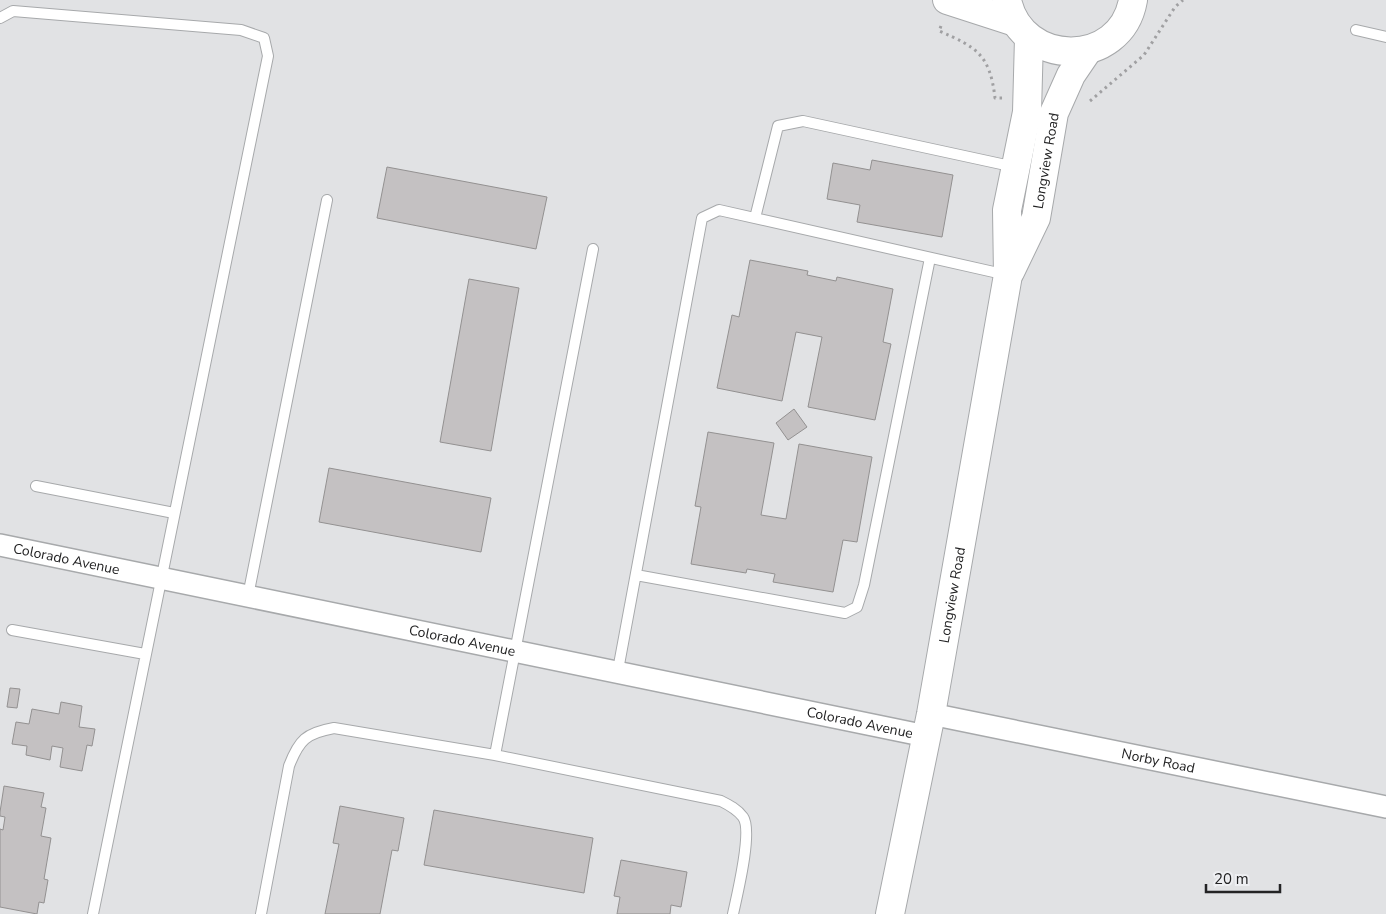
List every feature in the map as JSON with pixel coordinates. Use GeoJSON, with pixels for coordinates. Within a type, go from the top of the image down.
{"type":"FeatureCollection","features":[{"type":"Feature","properties":{"kind":"main road"},"geometry":{"type":"LineString","coordinates":[[947,0],[1017,20],[1047,48],[1067,52],[1088,50],[1112,37],[1122,27],[1135,3]]}},
{"type":"Feature","properties":{"kind":"main road","name":"Longview Road"},"geometry":{"type":"LineString","coordinates":[[890,914],[928,725],[1008,275],[1007,210],[1027,112],[1017,20]]}},
{"type":"Feature","properties":{"kind":"main road","name":"Longview Road"},"geometry":{"type":"LineString","coordinates":[[1008,275],[1036,218],[1054,113],[1071,75],[1088,50]]}},
{"type":"Feature","properties":{"kind":"street","name":"Colorado Avenue"},"geometry":{"type":"LineString","coordinates":[[0,545],[514,651],[928,725]]}},
{"type":"Feature","properties":{"kind":"street","name":"Norby Road"},"geometry":{"type":"LineString","coordinates":[[928,725],[1386,807]]}},
{"type":"Feature","properties":{"kind":"lane"},"geometry":{"type":"LineString","coordinates":[[0,18],[13,11],[241,30],[264,38],[268,56],[160,578],[93,914]]}},
{"type":"Feature","properties":{"kind":"lane"},"geometry":{"type":"LineString","coordinates":[[1356,30],[1386,37]]}},
{"type":"Feature","properties":{"kind":"lane"},"geometry":{"type":"LineString","coordinates":[[755,218],[778,126],[802,121],[1016,167]]}},
{"type":"Feature","properties":{"kind":"lane"},"geometry":{"type":"LineString","coordinates":[[248,596],[327,200]]}},
{"type":"Feature","properties":{"kind":"lane"},"geometry":{"type":"LineString","coordinates":[[618,670],[702,218],[720,210],[1008,275]]}},
{"type":"Feature","properties":{"kind":"lane"},"geometry":{"type":"LineString","coordinates":[[495,755],[593,249]]}},
{"type":"Feature","properties":{"kind":"lane"},"geometry":{"type":"LineString","coordinates":[[636,575],[845,613],[857,607],[864,585],[930,258]]}},
{"type":"Feature","properties":{"kind":"lane"},"geometry":{"type":"LineString","coordinates":[[36,486],[174,512]]}},
{"type":"Feature","properties":{"kind":"lane"},"geometry":{"type":"LineString","coordinates":[[12,630],[145,654]]}},
{"type":"Feature","properties":{"kind":"lane"},"geometry":{"type":"LineString","coordinates":[[261,914],[289,766],[298,744],[315,732],[334,728],[495,755],[721,800],[735,809],[745,819],[747,843],[734,914]]}},
{"type":"Feature","properties":{"kind":"building"},"geometry":{"type":"Polygon","coordinates":[[[872,160],[953,175],[942,237],[857,222],[860,205],[827,199],[833,163],[870,170],[872,160]]]}},
{"type":"Feature","properties":{"kind":"building"},"geometry":{"type":"Polygon","coordinates":[[[387,167],[547,197],[536,249],[377,218],[387,167]]]}},
{"type":"Feature","properties":{"kind":"building"},"geometry":{"type":"Polygon","coordinates":[[[750,260],[808,271],[807,275],[836,281],[837,277],[893,289],[883,342],[891,344],[875,420],[808,407],[822,337],[796,332],[782,401],[717,388],[732,315],[739,317],[750,260]]]}},
{"type":"Feature","properties":{"kind":"building"},"geometry":{"type":"Polygon","coordinates":[[[469,279],[519,288],[491,451],[440,442],[469,279]]]}},
{"type":"Feature","properties":{"kind":"building"},"geometry":{"type":"Polygon","coordinates":[[[794,409],[807,427],[788,440],[776,423],[794,409]]]}},
{"type":"Feature","properties":{"kind":"building"},"geometry":{"type":"Polygon","coordinates":[[[708,432],[774,443],[761,515],[786,519],[799,444],[872,457],[857,542],[843,540],[833,592],[773,582],[775,574],[747,569],[746,573],[691,564],[701,507],[695,506],[708,432]]]}},
{"type":"Feature","properties":{"kind":"building"},"geometry":{"type":"Polygon","coordinates":[[[329,468],[491,498],[481,552],[319,522],[329,468]]]}},
{"type":"Feature","properties":{"kind":"building"},"geometry":{"type":"Polygon","coordinates":[[[10,688],[20,689],[17,708],[7,707],[10,688]]]}},
{"type":"Feature","properties":{"kind":"building"},"geometry":{"type":"Polygon","coordinates":[[[61,702],[82,706],[79,727],[95,729],[92,746],[87,745],[82,771],[60,767],[63,748],[52,746],[50,760],[26,755],[27,746],[12,744],[16,722],[29,724],[32,709],[59,714],[61,702]]]}},
{"type":"Feature","properties":{"kind":"building"},"geometry":{"type":"Polygon","coordinates":[[[4,786],[44,793],[41,807],[46,808],[41,836],[51,838],[44,879],[48,880],[44,903],[39,902],[37,914],[0,907],[0,829],[3,830],[5,817],[0,816],[0,812],[4,786]]]}},
{"type":"Feature","properties":{"kind":"building"},"geometry":{"type":"Polygon","coordinates":[[[340,806],[404,818],[398,851],[392,850],[380,914],[325,914],[339,844],[333,843],[340,806]]]}},
{"type":"Feature","properties":{"kind":"building"},"geometry":{"type":"Polygon","coordinates":[[[434,810],[593,838],[584,893],[424,865],[434,810]]]}},
{"type":"Feature","properties":{"kind":"building"},"geometry":{"type":"Polygon","coordinates":[[[621,860],[687,872],[681,907],[671,905],[670,914],[617,914],[620,897],[614,896],[621,860]]]}}]}
